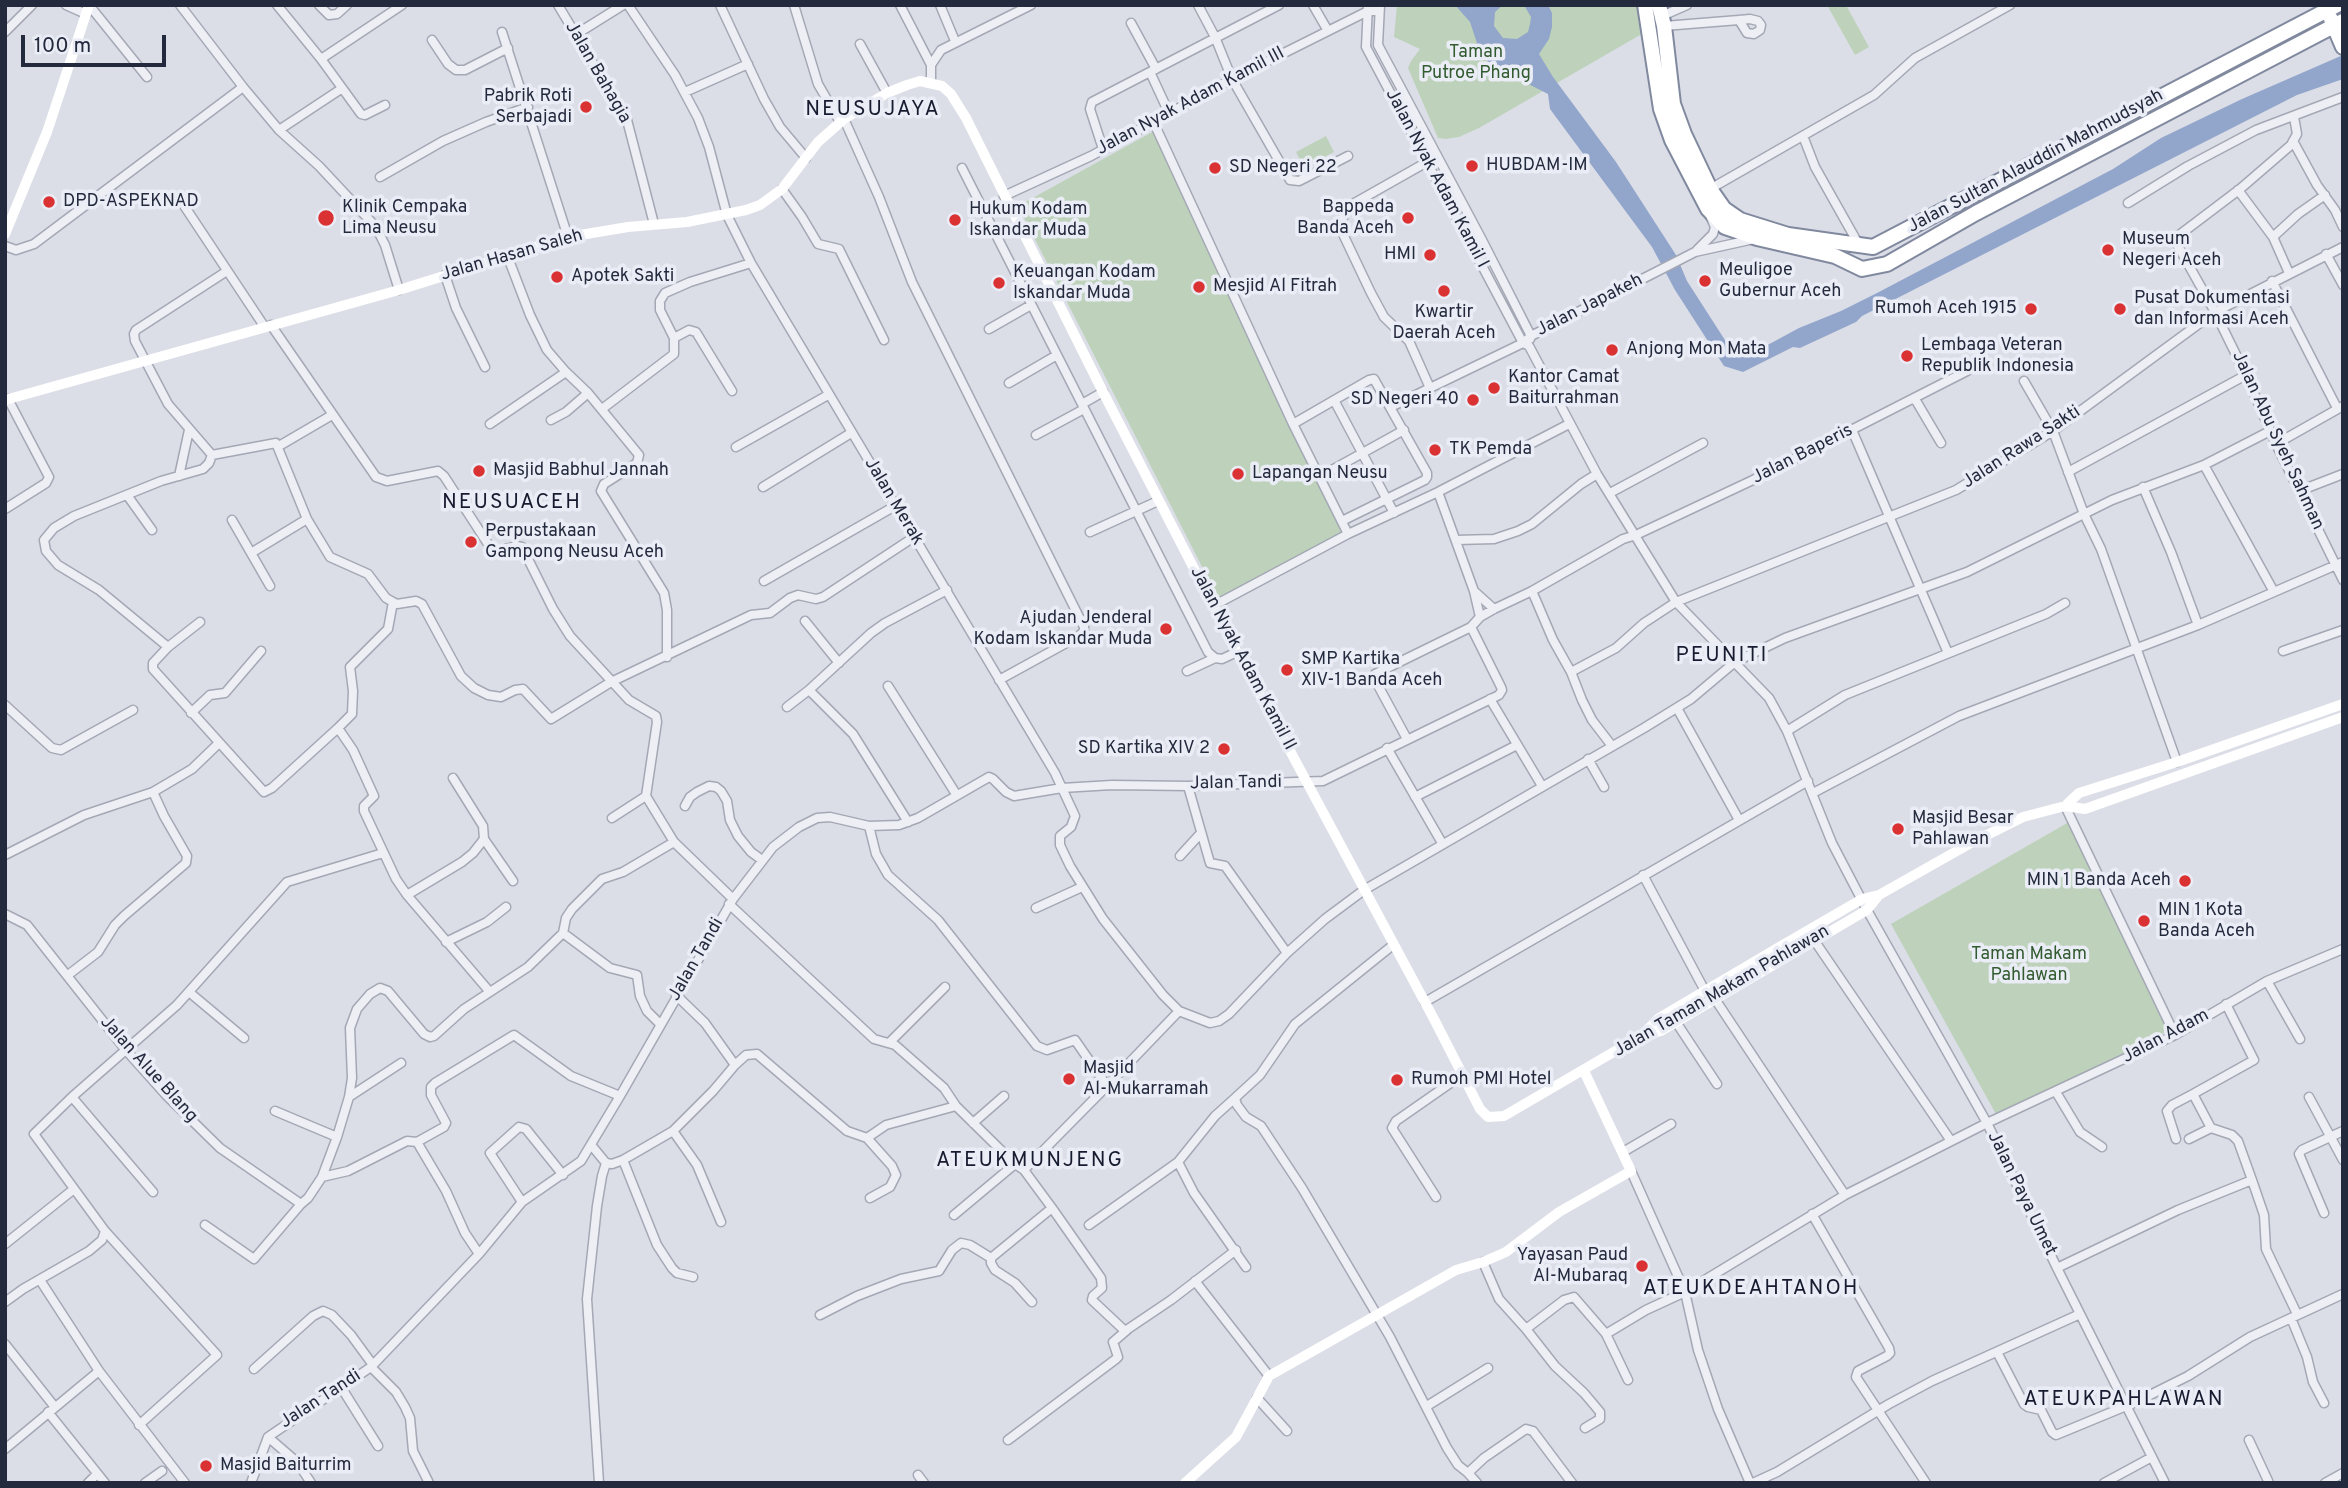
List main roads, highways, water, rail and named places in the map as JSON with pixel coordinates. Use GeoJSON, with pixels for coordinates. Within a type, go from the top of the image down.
{"type":"FeatureCollection","features":[{"type":"Feature","properties":{"kind":"highway"},"geometry":{"type":"LineString","coordinates":[[1645,5],[1661,109],[1672,140],[1708,209],[1727,217]]}},
{"type":"Feature","properties":{"kind":"highway"},"geometry":{"type":"LineString","coordinates":[[2335,7],[2343,47]]}},
{"type":"Feature","properties":{"kind":"highway","name":"Jalan Sultan Alauddin Mahmudsyah"},"geometry":{"type":"LineString","coordinates":[[1727,217],[1788,235],[1873,247],[2335,7]]}},
{"type":"Feature","properties":{"kind":"highway"},"geometry":{"type":"LineString","coordinates":[[1662,16],[1673,104],[1710,189],[1727,217]]}},
{"type":"Feature","properties":{"kind":"highway","name":"Jalan Sultan Alauddin Mahmudsyah"},"geometry":{"type":"LineString","coordinates":[[1727,217],[1757,238],[1835,256],[1862,270],[1887,264],[2137,127],[2338,24]]}},
{"type":"Feature","properties":{"kind":"highway"},"geometry":{"type":"LineString","coordinates":[[2292,29],[2300,44]]}},
{"type":"Feature","properties":{"kind":"highway"},"geometry":{"type":"LineString","coordinates":[[2129,114],[2131,123],[2137,127]]}},
{"type":"Feature","properties":{"kind":"highway"},"geometry":{"type":"LineString","coordinates":[[2110,124],[2119,128],[2120,137]]}},
{"type":"Feature","properties":{"kind":"highway"},"geometry":{"type":"LineString","coordinates":[[1968,197],[1976,213]]}},
{"type":"Feature","properties":{"kind":"water"},"geometry":{"type":"Polygon","coordinates":[[[1455,5],[1503,5],[1495,12],[1494,26],[1503,38],[1517,39],[1528,32],[1530,24],[1531,17],[1524,5],[1548,5],[1552,13],[1552,27],[1549,39],[1539,54],[1616,162],[1676,255],[1687,281],[1732,351],[1751,354],[1799,328],[1877,293],[2113,169],[2161,138],[2242,99],[2343,55],[2343,79],[2297,95],[1862,316],[1856,322],[1800,348],[1793,347],[1743,372],[1724,366],[1675,290],[1652,247],[1550,109],[1548,94],[1489,64],[1477,43],[1470,22],[1455,5]]]}},
{"type":"Feature","properties":{"kind":"place","name":"Pabrik Roti Serbajadi"},"geometry":{"type":"Point","coordinates":[586,107]}},
{"type":"Feature","properties":{"kind":"place","name":"HUBDAM-IM"},"geometry":{"type":"Point","coordinates":[1472,166]}},
{"type":"Feature","properties":{"kind":"place","name":"SD Negeri 22"},"geometry":{"type":"Point","coordinates":[1215,168]}},
{"type":"Feature","properties":{"kind":"place","name":"DPD-ASPEKNAD"},"geometry":{"type":"Point","coordinates":[49,202]}},
{"type":"Feature","properties":{"kind":"place","name":"Klinik Cempaka Lima Neusu"},"geometry":{"type":"Point","coordinates":[326,218]}},
{"type":"Feature","properties":{"kind":"place","name":"Bappeda Banda Aceh"},"geometry":{"type":"Point","coordinates":[1408,218]}},
{"type":"Feature","properties":{"kind":"place","name":"Hukum Kodam Iskandar Muda"},"geometry":{"type":"Point","coordinates":[955,220]}},
{"type":"Feature","properties":{"kind":"place","name":"Museum Negeri Aceh"},"geometry":{"type":"Point","coordinates":[2108,250]}},
{"type":"Feature","properties":{"kind":"place","name":"HMI"},"geometry":{"type":"Point","coordinates":[1430,255]}},
{"type":"Feature","properties":{"kind":"place","name":"Apotek Sakti"},"geometry":{"type":"Point","coordinates":[557,277]}},
{"type":"Feature","properties":{"kind":"place","name":"Meuligoe Gubernur Aceh"},"geometry":{"type":"Point","coordinates":[1705,281]}},
{"type":"Feature","properties":{"kind":"place","name":"Keuangan Kodam Iskandar Muda"},"geometry":{"type":"Point","coordinates":[999,283]}},
{"type":"Feature","properties":{"kind":"place","name":"Mesjid Al Fitrah"},"geometry":{"type":"Point","coordinates":[1199,287]}},
{"type":"Feature","properties":{"kind":"place","name":"Kwartir Daerah Aceh"},"geometry":{"type":"Point","coordinates":[1444,291]}},
{"type":"Feature","properties":{"kind":"place","name":"Rumoh Aceh 1915"},"geometry":{"type":"Point","coordinates":[2031,309]}},
{"type":"Feature","properties":{"kind":"place","name":"Pusat Dokumentasi dan Informasi Aceh"},"geometry":{"type":"Point","coordinates":[2120,309]}},
{"type":"Feature","properties":{"kind":"place","name":"Anjong Mon Mata"},"geometry":{"type":"Point","coordinates":[1612,350]}},
{"type":"Feature","properties":{"kind":"place","name":"Lembaga Veteran Republik Indonesia"},"geometry":{"type":"Point","coordinates":[1907,356]}},
{"type":"Feature","properties":{"kind":"place","name":"Kantor Camat Baiturrahman"},"geometry":{"type":"Point","coordinates":[1494,388]}},
{"type":"Feature","properties":{"kind":"place","name":"SD Negeri 40"},"geometry":{"type":"Point","coordinates":[1473,400]}},
{"type":"Feature","properties":{"kind":"place","name":"TK Pemda"},"geometry":{"type":"Point","coordinates":[1435,450]}},
{"type":"Feature","properties":{"kind":"place","name":"Masjid Babhul Jannah"},"geometry":{"type":"Point","coordinates":[479,471]}},
{"type":"Feature","properties":{"kind":"place","name":"Lapangan Neusu"},"geometry":{"type":"Point","coordinates":[1238,474]}},
{"type":"Feature","properties":{"kind":"place","name":"Perpustakaan Gampong Neusu Aceh"},"geometry":{"type":"Point","coordinates":[471,542]}},
{"type":"Feature","properties":{"kind":"place","name":"Ajudan Jenderal Kodam Iskandar Muda"},"geometry":{"type":"Point","coordinates":[1166,629]}},
{"type":"Feature","properties":{"kind":"place","name":"SMP Kartika XIV-1 Banda Aceh"},"geometry":{"type":"Point","coordinates":[1287,670]}},
{"type":"Feature","properties":{"kind":"place","name":"SD Kartika XIV 2"},"geometry":{"type":"Point","coordinates":[1224,749]}},
{"type":"Feature","properties":{"kind":"place","name":"Masjid Besar Pahlawan"},"geometry":{"type":"Point","coordinates":[1898,829]}},
{"type":"Feature","properties":{"kind":"place","name":"MIN 1 Banda Aceh"},"geometry":{"type":"Point","coordinates":[2185,881]}},
{"type":"Feature","properties":{"kind":"place","name":"MIN 1 Kota Banda Aceh"},"geometry":{"type":"Point","coordinates":[2144,921]}},
{"type":"Feature","properties":{"kind":"place","name":"Masjid Al-Mukarramah"},"geometry":{"type":"Point","coordinates":[1069,1079]}},
{"type":"Feature","properties":{"kind":"place","name":"Rumoh PMI Hotel"},"geometry":{"type":"Point","coordinates":[1397,1080]}},
{"type":"Feature","properties":{"kind":"place","name":"Yayasan Paud Al-Mubaraq"},"geometry":{"type":"Point","coordinates":[1642,1266]}},
{"type":"Feature","properties":{"kind":"place","name":"Masjid Baiturrim"},"geometry":{"type":"Point","coordinates":[206,1466]}},
{"type":"Feature","properties":{"kind":"district","name":"NEUSUJAYA"},"geometry":{"type":"Point","coordinates":[873,111]}},
{"type":"Feature","properties":{"kind":"district","name":"NEUSUACEH"},"geometry":{"type":"Point","coordinates":[512,504]}},
{"type":"Feature","properties":{"kind":"district","name":"PEUNITI"},"geometry":{"type":"Point","coordinates":[1722,657]}},
{"type":"Feature","properties":{"kind":"district","name":"ATEUKMUNJENG"},"geometry":{"type":"Point","coordinates":[1030,1162]}},
{"type":"Feature","properties":{"kind":"district","name":"ATEUKDEAHTANOH"},"geometry":{"type":"Point","coordinates":[1751,1290]}},
{"type":"Feature","properties":{"kind":"district","name":"ATEUKPAHLAWAN"},"geometry":{"type":"Point","coordinates":[2124,1401]}},
{"type":"Feature","properties":{"kind":"park label","name":"Taman Putroe Phang"},"geometry":{"type":"Point","coordinates":[1476,63]}},
{"type":"Feature","properties":{"kind":"park label","name":"Taman Makam Pahlawan"},"geometry":{"type":"Point","coordinates":[2029,965]}}]}
